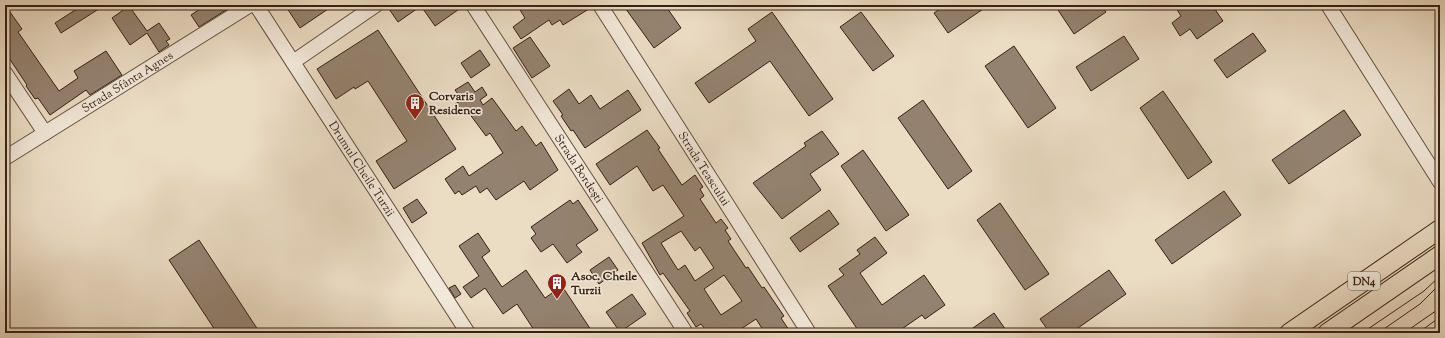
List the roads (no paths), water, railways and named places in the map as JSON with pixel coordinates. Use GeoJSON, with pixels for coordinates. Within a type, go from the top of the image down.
{"type":"FeatureCollection","features":[{"type":"Feature","properties":{"kind":"main road","name":"DN4"},"geometry":{"type":"LineString","coordinates":[[1289,333],[1440,229]]}},
{"type":"Feature","properties":{"kind":"main road","name":"DN4"},"geometry":{"type":"LineString","coordinates":[[1327,333],[1440,255]]}},
{"type":"Feature","properties":{"kind":"street","name":"Strada Sfânta Agnes"},"geometry":{"type":"LineString","coordinates":[[5,158],[250,5]]}},
{"type":"Feature","properties":{"kind":"street","name":"Drumul Cheile Turzii"},"geometry":{"type":"LineString","coordinates":[[256,5],[468,333]]}},
{"type":"Feature","properties":{"kind":"street"},"geometry":{"type":"LineString","coordinates":[[293,62],[376,5]]}},
{"type":"Feature","properties":{"kind":"street","name":"Strada Bordești"},"geometry":{"type":"LineString","coordinates":[[473,5],[686,333]]}},
{"type":"Feature","properties":{"kind":"street","name":"Strada Teascului"},"geometry":{"type":"LineString","coordinates":[[600,5],[809,333]]}},
{"type":"Feature","properties":{"kind":"street"},"geometry":{"type":"LineString","coordinates":[[1328,5],[1440,182]]}},
{"type":"Feature","properties":{"kind":"street"},"geometry":{"type":"LineString","coordinates":[[5,73],[45,133]]}},
{"type":"Feature","properties":{"kind":"tram line"},"geometry":{"type":"LineString","coordinates":[[1362,333],[1424,291],[1440,276]]}},
{"type":"Feature","properties":{"kind":"tram line"},"geometry":{"type":"LineString","coordinates":[[1378,333],[1420,304],[1440,284]]}},
{"type":"Feature","properties":{"kind":"tram line"},"geometry":{"type":"LineString","coordinates":[[1404,333],[1440,308]]}},
{"type":"Feature","properties":{"kind":"tram line"},"geometry":{"type":"LineString","coordinates":[[1418,333],[1440,317]]}},
{"type":"Feature","properties":{"kind":"place","name":"Corvaris Residence"},"geometry":{"type":"Point","coordinates":[415,120]}},
{"type":"Feature","properties":{"kind":"place","name":"Asoc. Cheile Turzii"},"geometry":{"type":"Point","coordinates":[557,300]}}]}
